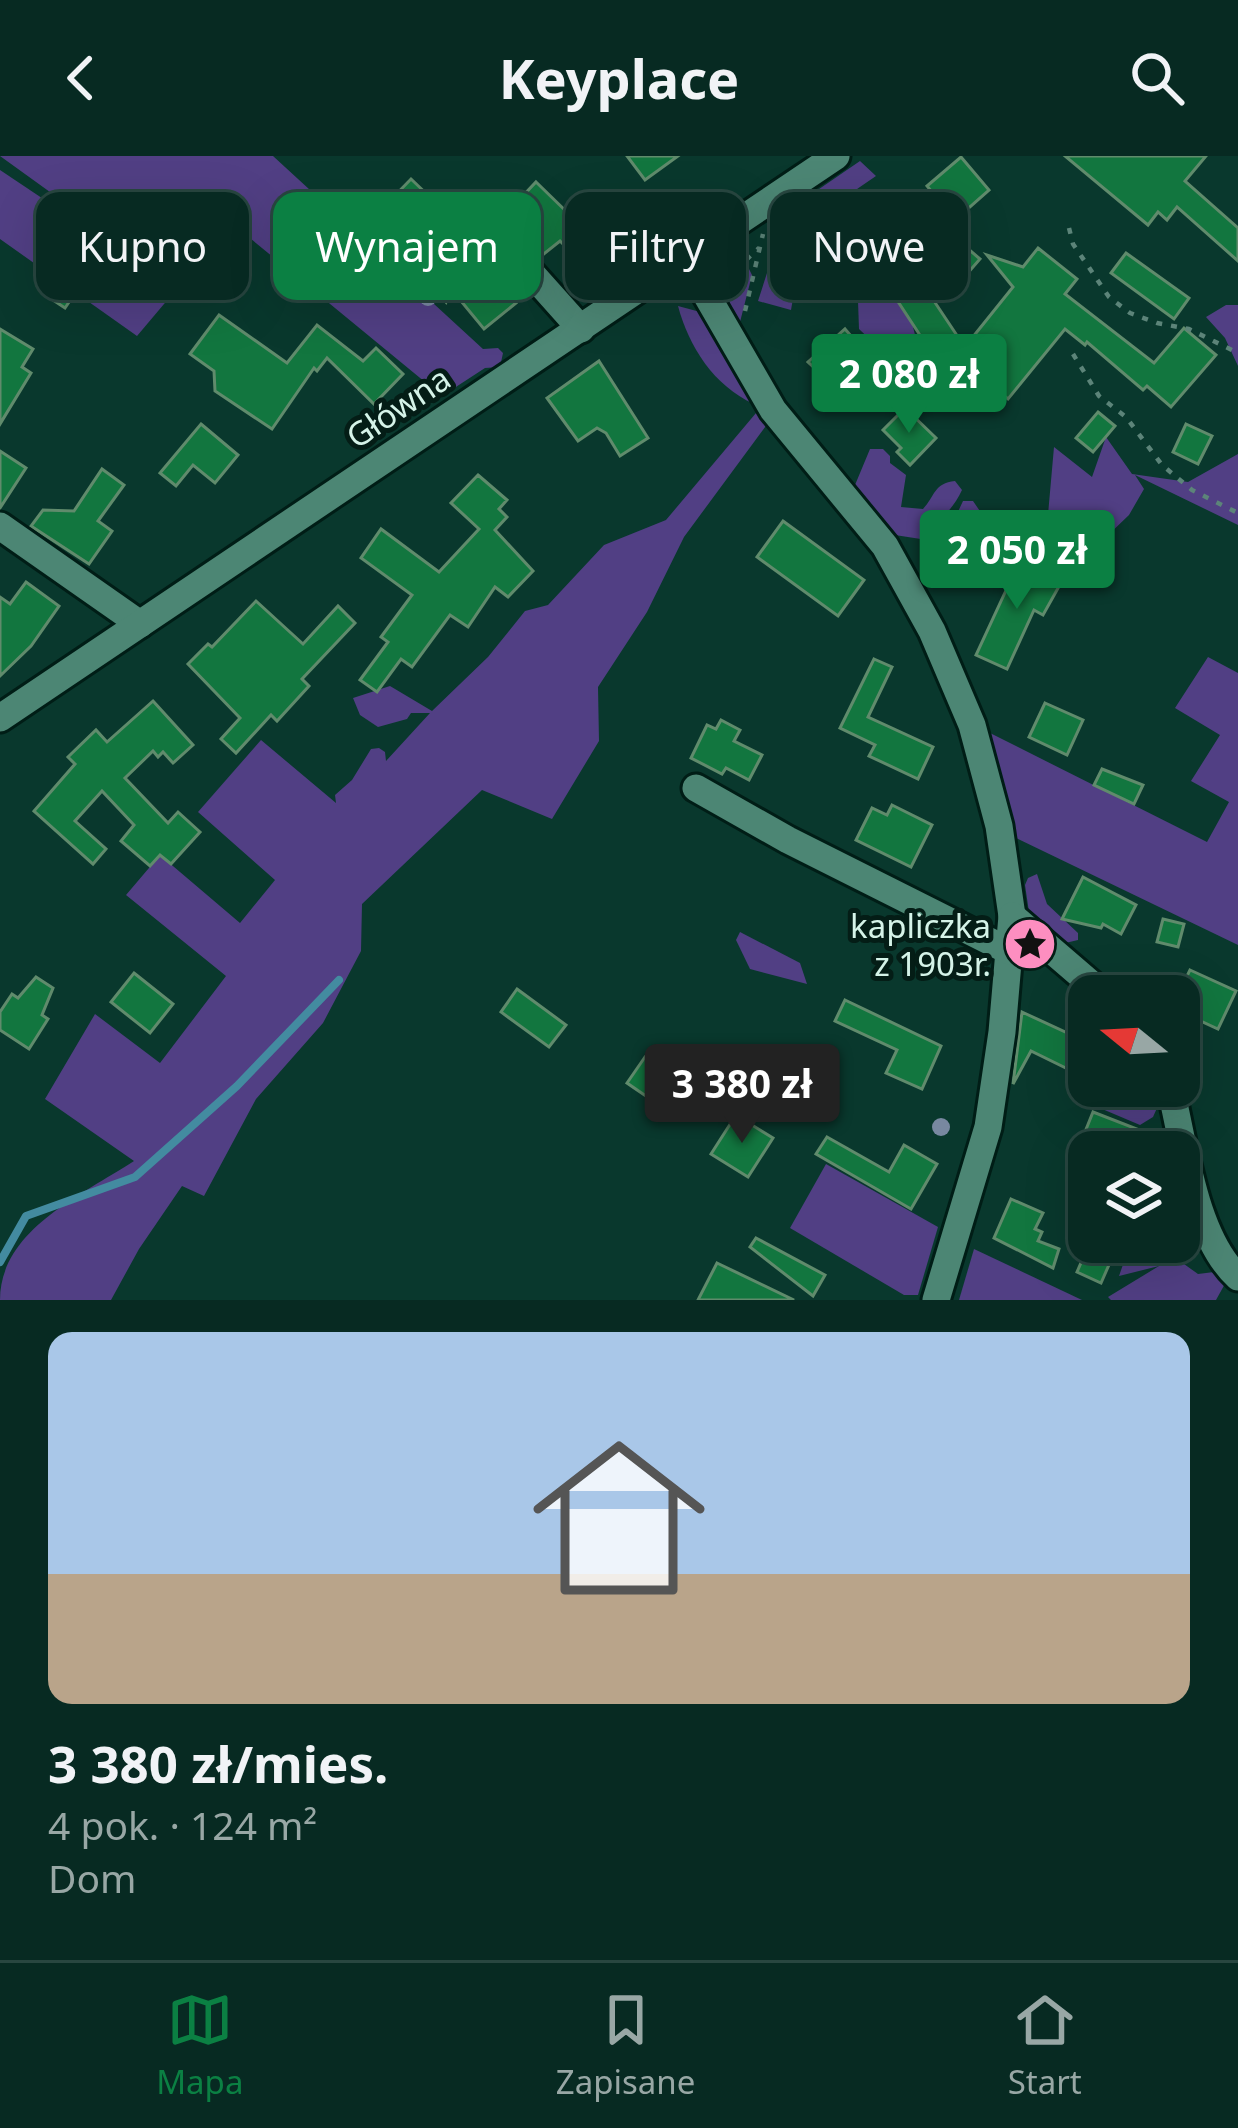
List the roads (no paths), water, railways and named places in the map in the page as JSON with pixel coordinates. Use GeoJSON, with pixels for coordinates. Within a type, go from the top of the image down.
{"type":"FeatureCollection","features":[{"type":"Feature","properties":{"kind":"street","name":"Główna"},"geometry":{"type":"LineString","coordinates":[[746,217],[836,156]]}},
{"type":"Feature","properties":{"kind":"street"},"geometry":{"type":"LineString","coordinates":[[541,284],[581,328]]}},
{"type":"Feature","properties":{"kind":"street","name":"Główna"},"geometry":{"type":"LineString","coordinates":[[0,718],[623,300]]}},
{"type":"Feature","properties":{"kind":"street"},"geometry":{"type":"LineString","coordinates":[[710,300],[773,410],[885,546],[932,632],[971,725],[999,826],[1012,916],[988,1127],[937,1300]]}},
{"type":"Feature","properties":{"kind":"street"},"geometry":{"type":"LineString","coordinates":[[0,526],[140,623]]}},
{"type":"Feature","properties":{"kind":"street"},"geometry":{"type":"LineString","coordinates":[[696,788],[807,850],[1010,951]]}},
{"type":"Feature","properties":{"kind":"street"},"geometry":{"type":"LineString","coordinates":[[1012,916],[1081,975]]}},
{"type":"Feature","properties":{"kind":"street"},"geometry":{"type":"LineString","coordinates":[[1175,1107],[1200,1209],[1220,1261],[1238,1277]]}},
{"type":"Feature","properties":{"kind":"waterway"},"geometry":{"type":"LineString","coordinates":[[0,1262],[26,1216],[135,1177],[237,1086],[339,980]]}},
{"type":"Feature","properties":{"kind":"place","name":"kapliczka z 1903r."},"geometry":{"type":"Point","coordinates":[1030,944]}}]}
